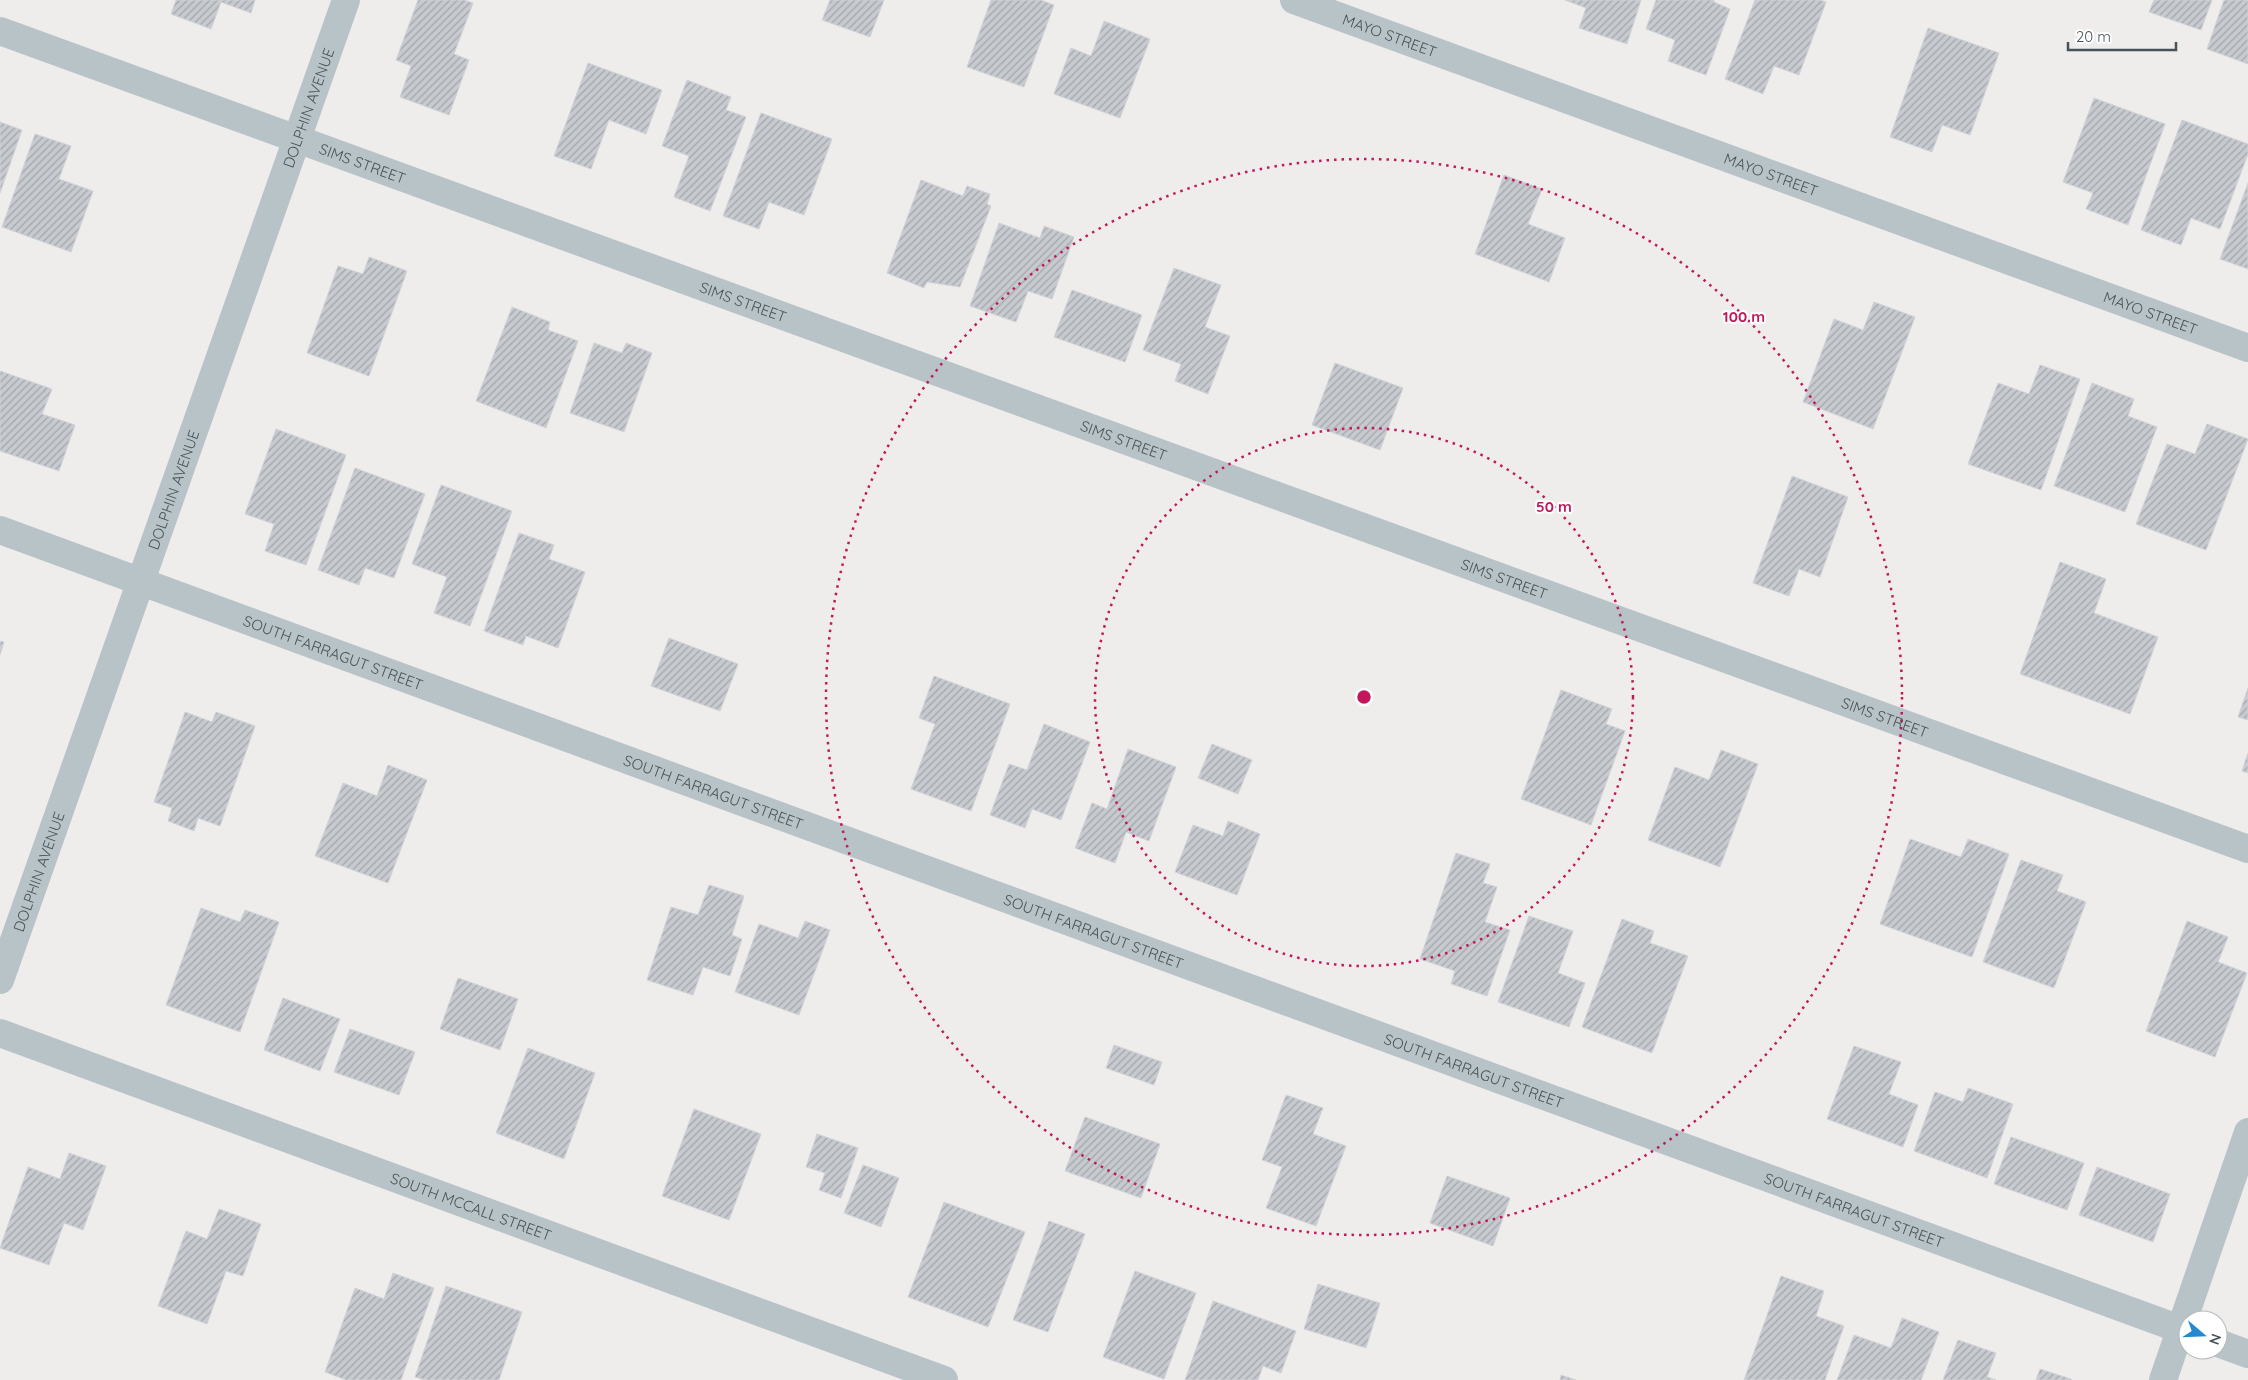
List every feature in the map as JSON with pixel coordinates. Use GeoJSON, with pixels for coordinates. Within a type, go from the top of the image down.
{"type":"FeatureCollection","features":[{"type":"Feature","properties":{"kind":"street","name":"DOLPHIN AVENUE"},"geometry":{"type":"LineString","coordinates":[[0,980],[346,0]]}},
{"type":"Feature","properties":{"kind":"street","name":"MAYO STREET"},"geometry":{"type":"LineString","coordinates":[[1294,0],[2248,348]]}},
{"type":"Feature","properties":{"kind":"street","name":"SIMS STREET"},"geometry":{"type":"LineString","coordinates":[[0,31],[2248,849]]}},
{"type":"Feature","properties":{"kind":"street","name":"SOUTH FARRAGUT STREET"},"geometry":{"type":"LineString","coordinates":[[0,530],[2178,1328]]}},
{"type":"Feature","properties":{"kind":"street","name":"SOUTH MCCALL STREET"},"geometry":{"type":"LineString","coordinates":[[0,1033],[944,1380]]}},
{"type":"Feature","properties":{"kind":"street"},"geometry":{"type":"LineString","coordinates":[[2190,1310],[2248,1132]]}},
{"type":"Feature","properties":{"kind":"street"},"geometry":{"type":"LineString","coordinates":[[2163,1380],[2178,1344]]}},
{"type":"Feature","properties":{"kind":"street"},"geometry":{"type":"LineString","coordinates":[[2228,1347],[2248,1354]]}},
{"type":"Feature","properties":{"kind":"building"},"geometry":{"type":"Polygon","coordinates":[[[176,0],[255,0],[251,13],[221,2],[211,29],[171,14],[176,0]]]}},
{"type":"Feature","properties":{"kind":"building"},"geometry":{"type":"Polygon","coordinates":[[[418,0],[464,0],[473,3],[454,54],[469,60],[449,115],[400,97],[411,66],[396,60],[418,0]]]}},
{"type":"Feature","properties":{"kind":"building"},"geometry":{"type":"Polygon","coordinates":[[[830,0],[884,0],[870,37],[822,20],[830,0]]]}},
{"type":"Feature","properties":{"kind":"building"},"geometry":{"type":"Polygon","coordinates":[[[991,0],[1041,0],[1054,5],[1024,87],[967,67],[991,0]]]}},
{"type":"Feature","properties":{"kind":"building"},"geometry":{"type":"Polygon","coordinates":[[[1565,0],[1641,0],[1627,44],[1579,28],[1586,8],[1565,0]]]}},
{"type":"Feature","properties":{"kind":"building"},"geometry":{"type":"Polygon","coordinates":[[[1656,0],[1714,0],[1714,2],[1730,9],[1706,75],[1668,61],[1675,40],[1646,29],[1656,0]]]}},
{"type":"Feature","properties":{"kind":"building"},"geometry":{"type":"Polygon","coordinates":[[[1755,0],[1820,0],[1826,2],[1799,75],[1774,66],[1763,94],[1725,79],[1755,0]]]}},
{"type":"Feature","properties":{"kind":"building"},"geometry":{"type":"Polygon","coordinates":[[[2154,0],[2212,0],[2201,30],[2149,12],[2154,0]]]}},
{"type":"Feature","properties":{"kind":"building"},"geometry":{"type":"Polygon","coordinates":[[[2224,0],[2248,0],[2248,64],[2207,49],[2224,0]]]}},
{"type":"Feature","properties":{"kind":"building"},"geometry":{"type":"Polygon","coordinates":[[[1104,21],[1150,39],[1120,118],[1054,94],[1071,48],[1091,56],[1104,21]]]}},
{"type":"Feature","properties":{"kind":"building"},"geometry":{"type":"Polygon","coordinates":[[[1928,28],[1999,53],[1970,135],[1942,125],[1932,152],[1890,137],[1928,28]]]}},
{"type":"Feature","properties":{"kind":"building"},"geometry":{"type":"Polygon","coordinates":[[[588,63],[662,90],[646,134],[609,120],[591,169],[554,156],[588,63]]]}},
{"type":"Feature","properties":{"kind":"building"},"geometry":{"type":"Polygon","coordinates":[[[687,80],[731,97],[726,110],[746,117],[710,211],[674,197],[689,156],[662,146],[687,80]]]}},
{"type":"Feature","properties":{"kind":"building"},"geometry":{"type":"Polygon","coordinates":[[[2094,98],[2165,124],[2128,225],[2086,209],[2093,193],[2063,182],[2094,98]]]}},
{"type":"Feature","properties":{"kind":"building"},"geometry":{"type":"Polygon","coordinates":[[[761,113],[832,139],[804,215],[769,202],[759,229],[723,216],[761,113]]]}},
{"type":"Feature","properties":{"kind":"building"},"geometry":{"type":"Polygon","coordinates":[[[2182,120],[2248,144],[2248,154],[2220,229],[2191,218],[2181,245],[2141,230],[2182,120]]]}},
{"type":"Feature","properties":{"kind":"building"},"geometry":{"type":"Polygon","coordinates":[[[0,122],[22,130],[0,193],[0,122]]]}},
{"type":"Feature","properties":{"kind":"building"},"geometry":{"type":"Polygon","coordinates":[[[35,134],[71,146],[59,179],[93,191],[71,252],[2,227],[35,134]]]}},
{"type":"Feature","properties":{"kind":"building"},"geometry":{"type":"Polygon","coordinates":[[[1504,175],[1542,189],[1528,224],[1565,238],[1549,282],[1475,254],[1504,175]]]}},
{"type":"Feature","properties":{"kind":"building"},"geometry":{"type":"Polygon","coordinates":[[[921,180],[963,196],[967,186],[990,194],[987,204],[991,206],[960,287],[927,282],[924,288],[887,273],[921,180]]]}},
{"type":"Feature","properties":{"kind":"building"},"geometry":{"type":"Polygon","coordinates":[[[2248,183],[2248,269],[2220,259],[2248,183]]]}},
{"type":"Feature","properties":{"kind":"building"},"geometry":{"type":"Polygon","coordinates":[[[999,223],[1040,238],[1044,226],[1074,237],[1052,299],[1028,291],[1016,322],[970,306],[999,223]]]}},
{"type":"Feature","properties":{"kind":"building"},"geometry":{"type":"Polygon","coordinates":[[[369,257],[407,271],[369,376],[307,353],[338,266],[363,274],[369,257]]]}},
{"type":"Feature","properties":{"kind":"building"},"geometry":{"type":"Polygon","coordinates":[[[1174,268],[1221,285],[1205,327],[1230,336],[1208,394],[1175,381],[1181,364],[1143,350],[1174,268]]]}},
{"type":"Feature","properties":{"kind":"building"},"geometry":{"type":"Polygon","coordinates":[[[1072,290],[1142,315],[1125,362],[1054,337],[1072,290]]]}},
{"type":"Feature","properties":{"kind":"building"},"geometry":{"type":"Polygon","coordinates":[[[1874,302],[1915,317],[1873,429],[1803,402],[1834,319],[1863,330],[1874,302]]]}},
{"type":"Feature","properties":{"kind":"building"},"geometry":{"type":"Polygon","coordinates":[[[512,307],[550,322],[548,330],[578,341],[546,428],[476,401],[512,307]]]}},
{"type":"Feature","properties":{"kind":"building"},"geometry":{"type":"Polygon","coordinates":[[[594,343],[622,353],[626,343],[652,353],[624,432],[570,413],[594,343]]]}},
{"type":"Feature","properties":{"kind":"building"},"geometry":{"type":"Polygon","coordinates":[[[1335,363],[1403,388],[1380,450],[1312,425],[1335,363]]]}},
{"type":"Feature","properties":{"kind":"building"},"geometry":{"type":"Polygon","coordinates":[[[2040,365],[2080,379],[2041,490],[1968,464],[1998,383],[2029,394],[2040,365]]]}},
{"type":"Feature","properties":{"kind":"building"},"geometry":{"type":"Polygon","coordinates":[[[0,371],[52,389],[42,414],[75,425],[59,471],[0,451],[0,371]]]}},
{"type":"Feature","properties":{"kind":"building"},"geometry":{"type":"Polygon","coordinates":[[[2092,383],[2134,399],[2128,416],[2157,427],[2125,512],[2054,486],[2092,383]]]}},
{"type":"Feature","properties":{"kind":"building"},"geometry":{"type":"Polygon","coordinates":[[[2207,424],[2248,439],[2206,550],[2136,524],[2167,444],[2195,454],[2207,424]]]}},
{"type":"Feature","properties":{"kind":"building"},"geometry":{"type":"Polygon","coordinates":[[[276,429],[346,455],[306,565],[265,551],[274,524],[245,514],[276,429]]]}},
{"type":"Feature","properties":{"kind":"building"},"geometry":{"type":"Polygon","coordinates":[[[355,468],[425,494],[394,578],[365,568],[359,585],[318,570],[355,468]]]}},
{"type":"Feature","properties":{"kind":"building"},"geometry":{"type":"Polygon","coordinates":[[[1792,476],[1848,497],[1820,577],[1799,569],[1789,596],[1753,583],[1792,476]]]}},
{"type":"Feature","properties":{"kind":"building"},"geometry":{"type":"Polygon","coordinates":[[[441,485],[512,511],[470,626],[434,613],[447,577],[412,564],[441,485]]]}},
{"type":"Feature","properties":{"kind":"building"},"geometry":{"type":"Polygon","coordinates":[[[519,533],[554,545],[549,559],[585,572],[558,648],[526,636],[523,645],[484,631],[519,533]]]}},
{"type":"Feature","properties":{"kind":"building"},"geometry":{"type":"Polygon","coordinates":[[[2060,562],[2106,579],[2094,613],[2158,637],[2130,714],[2020,674],[2060,562]]]}},
{"type":"Feature","properties":{"kind":"building"},"geometry":{"type":"Polygon","coordinates":[[[669,638],[738,664],[720,711],[651,686],[669,638]]]}},
{"type":"Feature","properties":{"kind":"building"},"geometry":{"type":"Polygon","coordinates":[[[0,641],[4,642],[0,655],[0,641]]]}},
{"type":"Feature","properties":{"kind":"building"},"geometry":{"type":"Polygon","coordinates":[[[934,676],[1010,704],[971,811],[911,789],[935,724],[919,718],[934,676]]]}},
{"type":"Feature","properties":{"kind":"building"},"geometry":{"type":"Polygon","coordinates":[[[2248,688],[2248,720],[2238,717],[2248,688]]]}},
{"type":"Feature","properties":{"kind":"building"},"geometry":{"type":"Polygon","coordinates":[[[1561,690],[1612,709],[1606,724],[1625,731],[1591,825],[1521,799],[1561,690]]]}},
{"type":"Feature","properties":{"kind":"building"},"geometry":{"type":"Polygon","coordinates":[[[185,712],[212,722],[216,712],[255,726],[220,826],[198,818],[194,831],[168,821],[172,808],[154,802],[185,712]]]}},
{"type":"Feature","properties":{"kind":"building"},"geometry":{"type":"Polygon","coordinates":[[[1044,724],[1090,742],[1061,820],[1032,809],[1025,828],[990,815],[1009,764],[1027,770],[1044,724]]]}},
{"type":"Feature","properties":{"kind":"building"},"geometry":{"type":"Polygon","coordinates":[[[1212,744],[1252,760],[1238,794],[1198,778],[1212,744]]]}},
{"type":"Feature","properties":{"kind":"building"},"geometry":{"type":"Polygon","coordinates":[[[1128,749],[1176,767],[1149,841],[1126,832],[1115,863],[1075,848],[1092,803],[1107,809],[1128,749]]]}},
{"type":"Feature","properties":{"kind":"building"},"geometry":{"type":"Polygon","coordinates":[[[1721,750],[1758,764],[1720,867],[1648,840],[1675,767],[1709,780],[1721,750]]]}},
{"type":"Feature","properties":{"kind":"building"},"geometry":{"type":"Polygon","coordinates":[[[2248,753],[2248,773],[2242,771],[2248,753]]]}},
{"type":"Feature","properties":{"kind":"building"},"geometry":{"type":"Polygon","coordinates":[[[388,765],[427,780],[388,883],[315,856],[343,783],[377,796],[388,765]]]}},
{"type":"Feature","properties":{"kind":"building"},"geometry":{"type":"Polygon","coordinates":[[[1228,821],[1260,834],[1237,895],[1175,872],[1193,825],[1223,836],[1228,821]]]}},
{"type":"Feature","properties":{"kind":"building"},"geometry":{"type":"Polygon","coordinates":[[[1910,839],[1961,857],[1968,839],[2009,854],[1972,957],[1880,924],[1910,839]]]}},
{"type":"Feature","properties":{"kind":"building"},"geometry":{"type":"Polygon","coordinates":[[[1456,853],[1490,864],[1483,883],[1497,887],[1485,922],[1510,930],[1487,996],[1451,984],[1455,971],[1420,959],[1456,853]]]}},
{"type":"Feature","properties":{"kind":"building"},"geometry":{"type":"Polygon","coordinates":[[[2021,860],[2063,875],[2057,891],[2086,902],[2054,988],[1983,962],[2021,860]]]}},
{"type":"Feature","properties":{"kind":"building"},"geometry":{"type":"Polygon","coordinates":[[[709,885],[744,896],[732,935],[742,939],[730,976],[703,967],[693,995],[647,980],[671,907],[698,915],[709,885]]]}},
{"type":"Feature","properties":{"kind":"building"},"geometry":{"type":"Polygon","coordinates":[[[201,908],[240,922],[245,910],[279,922],[240,1032],[166,1005],[201,908]]]}},
{"type":"Feature","properties":{"kind":"building"},"geometry":{"type":"Polygon","coordinates":[[[1529,916],[1573,931],[1558,973],[1585,983],[1569,1027],[1498,1002],[1529,916]]]}},
{"type":"Feature","properties":{"kind":"building"},"geometry":{"type":"Polygon","coordinates":[[[1622,919],[1654,931],[1650,943],[1688,956],[1652,1053],[1582,1027],[1622,919]]]}},
{"type":"Feature","properties":{"kind":"building"},"geometry":{"type":"Polygon","coordinates":[[[805,921],[830,930],[799,1015],[735,992],[759,924],[798,938],[805,921]]]}},
{"type":"Feature","properties":{"kind":"building"},"geometry":{"type":"Polygon","coordinates":[[[2187,921],[2228,937],[2218,962],[2247,973],[2215,1057],[2146,1031],[2187,921]]]}},
{"type":"Feature","properties":{"kind":"building"},"geometry":{"type":"Polygon","coordinates":[[[458,978],[518,999],[500,1050],[440,1029],[458,978]]]}},
{"type":"Feature","properties":{"kind":"building"},"geometry":{"type":"Polygon","coordinates":[[[283,998],[340,1019],[320,1071],[264,1050],[283,998]]]}},
{"type":"Feature","properties":{"kind":"building"},"geometry":{"type":"Polygon","coordinates":[[[350,1029],[415,1052],[399,1095],[334,1072],[350,1029]]]}},
{"type":"Feature","properties":{"kind":"building"},"geometry":{"type":"Polygon","coordinates":[[[1114,1045],[1162,1062],[1154,1085],[1106,1068],[1114,1045]]]}},
{"type":"Feature","properties":{"kind":"building"},"geometry":{"type":"Polygon","coordinates":[[[1854,1046],[1901,1062],[1889,1094],[1918,1105],[1903,1147],[1827,1119],[1854,1046]]]}},
{"type":"Feature","properties":{"kind":"building"},"geometry":{"type":"Polygon","coordinates":[[[528,1048],[595,1073],[564,1159],[496,1133],[528,1048]]]}},
{"type":"Feature","properties":{"kind":"building"},"geometry":{"type":"Polygon","coordinates":[[[1968,1088],[2013,1104],[1987,1178],[1914,1151],[1935,1092],[1963,1102],[1968,1088]]]}},
{"type":"Feature","properties":{"kind":"building"},"geometry":{"type":"Polygon","coordinates":[[[1286,1095],[1323,1108],[1313,1134],[1346,1146],[1316,1226],[1266,1208],[1282,1167],[1262,1160],[1286,1095]]]}},
{"type":"Feature","properties":{"kind":"building"},"geometry":{"type":"Polygon","coordinates":[[[694,1109],[761,1134],[729,1220],[662,1196],[694,1109]]]}},
{"type":"Feature","properties":{"kind":"building"},"geometry":{"type":"Polygon","coordinates":[[[1085,1117],[1160,1144],[1141,1198],[1065,1171],[1085,1117]]]}},
{"type":"Feature","properties":{"kind":"building"},"geometry":{"type":"Polygon","coordinates":[[[817,1134],[858,1148],[841,1198],[819,1190],[825,1173],[806,1167],[817,1134]]]}},
{"type":"Feature","properties":{"kind":"building"},"geometry":{"type":"Polygon","coordinates":[[[2011,1137],[2084,1163],[2067,1210],[1994,1184],[2011,1137]]]}},
{"type":"Feature","properties":{"kind":"building"},"geometry":{"type":"Polygon","coordinates":[[[69,1153],[106,1166],[83,1230],[64,1223],[49,1265],[0,1248],[28,1167],[60,1179],[69,1153]]]}},
{"type":"Feature","properties":{"kind":"building"},"geometry":{"type":"Polygon","coordinates":[[[863,1165],[899,1178],[881,1227],[844,1213],[863,1165]]]}},
{"type":"Feature","properties":{"kind":"building"},"geometry":{"type":"Polygon","coordinates":[[[2097,1167],[2170,1194],[2153,1242],[2079,1215],[2097,1167]]]}},
{"type":"Feature","properties":{"kind":"building"},"geometry":{"type":"Polygon","coordinates":[[[1447,1176],[1510,1198],[1493,1246],[1430,1223],[1447,1176]]]}},
{"type":"Feature","properties":{"kind":"building"},"geometry":{"type":"Polygon","coordinates":[[[944,1202],[1025,1232],[988,1327],[908,1297],[944,1202]]]}},
{"type":"Feature","properties":{"kind":"building"},"geometry":{"type":"Polygon","coordinates":[[[219,1209],[261,1224],[243,1276],[226,1271],[207,1324],[158,1306],[186,1231],[207,1239],[219,1209]]]}},
{"type":"Feature","properties":{"kind":"building"},"geometry":{"type":"Polygon","coordinates":[[[1049,1221],[1085,1234],[1048,1332],[1013,1320],[1049,1221]]]}},
{"type":"Feature","properties":{"kind":"building"},"geometry":{"type":"Polygon","coordinates":[[[1135,1271],[1196,1293],[1164,1379],[1103,1357],[1135,1271]]]}},
{"type":"Feature","properties":{"kind":"building"},"geometry":{"type":"Polygon","coordinates":[[[393,1273],[434,1288],[401,1380],[346,1380],[325,1372],[355,1288],[384,1299],[393,1273]]]}},
{"type":"Feature","properties":{"kind":"building"},"geometry":{"type":"Polygon","coordinates":[[[1781,1276],[1824,1291],[1816,1316],[1844,1326],[1825,1380],[1744,1380],[1781,1276]]]}},
{"type":"Feature","properties":{"kind":"building"},"geometry":{"type":"Polygon","coordinates":[[[1318,1284],[1380,1303],[1366,1348],[1304,1329],[1318,1284]]]}},
{"type":"Feature","properties":{"kind":"building"},"geometry":{"type":"Polygon","coordinates":[[[446,1286],[522,1312],[499,1380],[425,1380],[415,1377],[446,1286]]]}},
{"type":"Feature","properties":{"kind":"building"},"geometry":{"type":"Polygon","coordinates":[[[1213,1301],[1296,1331],[1281,1373],[1263,1366],[1258,1380],[1185,1380],[1213,1301]]]}},
{"type":"Feature","properties":{"kind":"building"},"geometry":{"type":"Polygon","coordinates":[[[1902,1318],[1939,1332],[1921,1380],[1837,1380],[1854,1335],[1891,1348],[1902,1318]]]}},
{"type":"Feature","properties":{"kind":"building"},"geometry":{"type":"Polygon","coordinates":[[[1958,1340],[1996,1353],[1987,1377],[1996,1380],[1943,1380],[1958,1340]]]}},
{"type":"Feature","properties":{"kind":"building"},"geometry":{"type":"Polygon","coordinates":[[[2040,1369],[2071,1379],[2071,1380],[2036,1380],[2040,1369]]]}},
{"type":"Feature","properties":{"kind":"building"},"geometry":{"type":"Polygon","coordinates":[[[1561,1375],[1576,1380],[1560,1380],[1561,1375]]]}}]}
